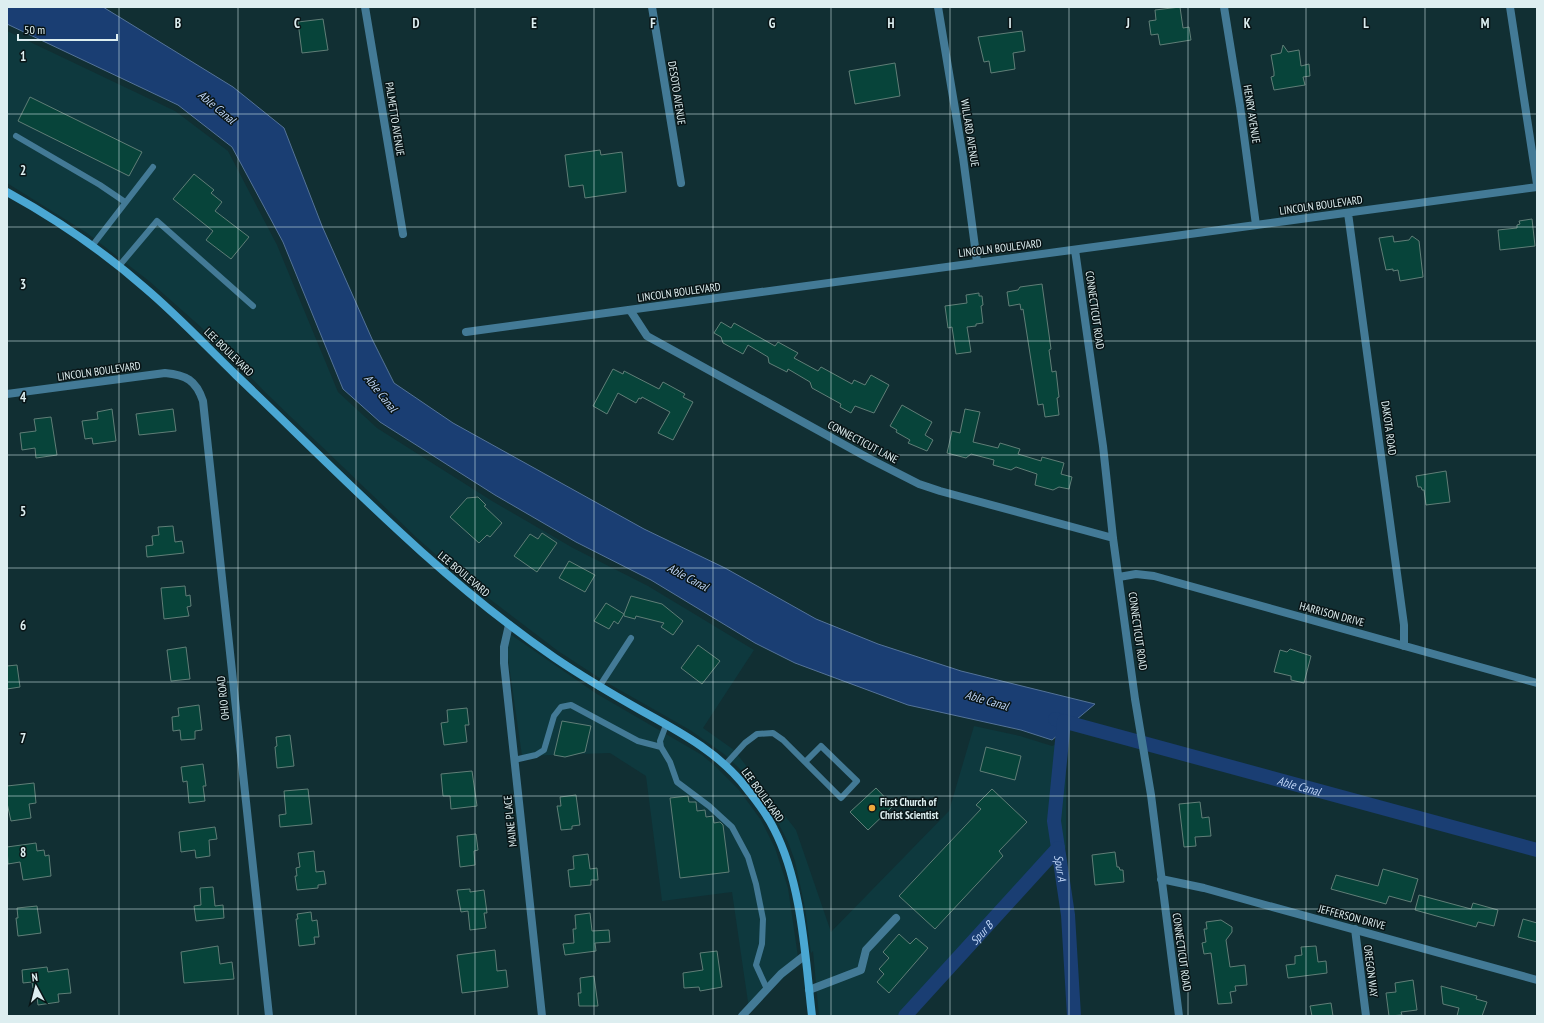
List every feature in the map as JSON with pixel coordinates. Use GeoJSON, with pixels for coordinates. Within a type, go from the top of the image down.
{"type":"FeatureCollection","features":[{"type":"Feature","properties":{"kind":"main road","name":"LEE BOULEVARD"},"geometry":{"type":"LineString","coordinates":[[7,192],[51,218],[119,266],[194,333],[413,544],[462,587],[509,625],[599,686],[705,749],[725,764],[744,785],[767,816],[782,845],[794,887],[812,1016]]}},
{"type":"Feature","properties":{"kind":"street","name":"PALMETTO AVENUE"},"geometry":{"type":"LineString","coordinates":[[365,7],[403,234]]}},
{"type":"Feature","properties":{"kind":"street","name":"DESOTO AVENUE"},"geometry":{"type":"LineString","coordinates":[[652,7],[681,183]]}},
{"type":"Feature","properties":{"kind":"street","name":"WILLARD AVENUE"},"geometry":{"type":"LineString","coordinates":[[938,7],[963,157],[977,262]]}},
{"type":"Feature","properties":{"kind":"street","name":"HENRY AVENUE"},"geometry":{"type":"LineString","coordinates":[[1224,7],[1240,106],[1256,225]]}},
{"type":"Feature","properties":{"kind":"street"},"geometry":{"type":"LineString","coordinates":[[1510,7],[1537,186]]}},
{"type":"Feature","properties":{"kind":"street","name":"LINCOLN BOULEVARD"},"geometry":{"type":"LineString","coordinates":[[466,332],[1348,213],[1537,186]]}},
{"type":"Feature","properties":{"kind":"street","name":"DAKOTA ROAD"},"geometry":{"type":"LineString","coordinates":[[1348,213],[1402,609],[1404,646]]}},
{"type":"Feature","properties":{"kind":"street","name":"CONNECTICUT ROAD"},"geometry":{"type":"LineString","coordinates":[[1075,250],[1103,446],[1113,538],[1135,699],[1151,794],[1179,1016]]}},
{"type":"Feature","properties":{"kind":"street","name":"CONNECTICUT LANE"},"geometry":{"type":"LineString","coordinates":[[630,310],[647,336],[870,459],[919,484],[1113,538]]}},
{"type":"Feature","properties":{"kind":"street","name":"LINCOLN BOULEVARD"},"geometry":{"type":"LineString","coordinates":[[7,394],[165,373],[180,374],[192,381]]}},
{"type":"Feature","properties":{"kind":"street","name":"OHIO ROAD"},"geometry":{"type":"LineString","coordinates":[[192,381],[200,391],[203,401],[269,1016]]}},
{"type":"Feature","properties":{"kind":"street","name":"HARRISON DRIVE"},"geometry":{"type":"LineString","coordinates":[[1119,577],[1136,574],[1154,576],[1537,683]]}},
{"type":"Feature","properties":{"kind":"street","name":"MAINE PLACE"},"geometry":{"type":"LineString","coordinates":[[509,625],[504,647],[504,664],[542,1016]]}},
{"type":"Feature","properties":{"kind":"street","name":"JEFFERSON DRIVE"},"geometry":{"type":"LineString","coordinates":[[1161,879],[1204,888],[1537,980]]}},
{"type":"Feature","properties":{"kind":"street"},"geometry":{"type":"LineString","coordinates":[[809,990],[861,970],[866,950],[896,918]]}},
{"type":"Feature","properties":{"kind":"street","name":"OREGON WAY"},"geometry":{"type":"LineString","coordinates":[[1355,929],[1366,1016]]}},
{"type":"Feature","properties":{"kind":"street"},"geometry":{"type":"LineString","coordinates":[[742,1016],[781,974],[804,956]]}},
{"type":"Feature","properties":{"kind":"lane"},"geometry":{"type":"LineString","coordinates":[[16,136],[100,185],[125,202]]}},
{"type":"Feature","properties":{"kind":"lane"},"geometry":{"type":"LineString","coordinates":[[92,246],[153,167]]}},
{"type":"Feature","properties":{"kind":"lane"},"geometry":{"type":"LineString","coordinates":[[119,266],[157,221],[253,306]]}},
{"type":"Feature","properties":{"kind":"lane"},"geometry":{"type":"LineString","coordinates":[[599,686],[630,638]]}},
{"type":"Feature","properties":{"kind":"lane"},"geometry":{"type":"LineString","coordinates":[[514,760],[536,755],[544,750],[554,716],[561,706],[571,705],[638,742],[661,747]]}},
{"type":"Feature","properties":{"kind":"lane"},"geometry":{"type":"LineString","coordinates":[[666,725],[660,741],[661,747],[670,762],[677,782],[709,806],[732,827],[744,846],[756,884],[763,919],[762,944],[756,965],[767,989]]}},
{"type":"Feature","properties":{"kind":"lane"},"geometry":{"type":"LineString","coordinates":[[725,764],[745,743],[757,734],[764,732],[773,733],[783,740],[805,762],[841,798],[857,781],[820,746],[805,762]]}},
{"type":"Feature","properties":{"kind":"shaded area"},"geometry":{"type":"Polygon","coordinates":[[[7,31],[175,111],[228,151],[277,245],[338,392],[377,428],[492,501],[573,548],[648,586],[754,650],[703,728],[734,750],[796,830],[831,932],[949,811],[974,726],[1020,736],[1052,746],[1066,739],[1066,848],[981,940],[906,1016],[819,1016],[813,951],[811,953],[805,908],[795,861],[788,842],[772,811],[739,768],[724,754],[690,730],[604,681],[558,651],[466,581],[417,538],[266,393],[202,328],[149,281],[87,233],[7,183],[7,31]]]}},
{"type":"Feature","properties":{"kind":"shaded area"},"geometry":{"type":"Polygon","coordinates":[[[504,630],[597,694],[702,755],[739,790],[761,820],[775,848],[788,888],[799,964],[749,1009],[732,892],[662,901],[646,776],[610,753],[522,756],[504,630]]]}},
{"type":"Feature","properties":{"kind":"water"},"geometry":{"type":"Polygon","coordinates":[[[7,7],[103,7],[233,87],[284,128],[322,226],[372,339],[394,383],[453,423],[644,529],[725,568],[816,619],[878,644],[961,671],[1095,704],[1052,740],[1021,730],[908,705],[795,663],[755,643],[651,580],[576,542],[495,495],[380,422],[343,389],[283,242],[232,147],[178,105],[7,24],[7,7]]]}},
{"type":"Feature","properties":{"kind":"building"},"geometry":{"type":"Polygon","coordinates":[[[1180,7],[1183,28],[1189,27],[1191,40],[1160,45],[1158,34],[1151,35],[1149,21],[1156,20],[1155,10],[1180,7]]]}},
{"type":"Feature","properties":{"kind":"building"},"geometry":{"type":"Polygon","coordinates":[[[323,19],[328,50],[302,53],[298,22],[323,19]]]}},
{"type":"Feature","properties":{"kind":"building"},"geometry":{"type":"Polygon","coordinates":[[[1022,31],[1025,51],[1013,53],[1015,69],[991,73],[989,61],[984,62],[978,37],[1022,31]]]}},
{"type":"Feature","properties":{"kind":"building"},"geometry":{"type":"Polygon","coordinates":[[[1283,45],[1288,52],[1299,50],[1301,66],[1309,64],[1310,76],[1303,77],[1305,85],[1274,90],[1271,77],[1274,76],[1274,72],[1271,55],[1281,53],[1283,45]]]}},
{"type":"Feature","properties":{"kind":"building"},"geometry":{"type":"Polygon","coordinates":[[[895,63],[900,96],[855,104],[849,71],[895,63]]]}},
{"type":"Feature","properties":{"kind":"building"},"geometry":{"type":"Polygon","coordinates":[[[30,97],[142,152],[129,176],[18,121],[30,97]]]}},
{"type":"Feature","properties":{"kind":"building"},"geometry":{"type":"Polygon","coordinates":[[[600,150],[601,155],[622,152],[626,192],[585,198],[583,185],[569,187],[565,155],[600,150]]]}},
{"type":"Feature","properties":{"kind":"building"},"geometry":{"type":"Polygon","coordinates":[[[194,174],[214,190],[211,193],[222,202],[215,211],[249,237],[231,259],[206,240],[213,231],[173,199],[194,174]]]}},
{"type":"Feature","properties":{"kind":"building"},"geometry":{"type":"Polygon","coordinates":[[[1532,219],[1535,246],[1500,250],[1498,230],[1517,228],[1517,225],[1520,224],[1519,221],[1532,219]]]}},
{"type":"Feature","properties":{"kind":"building"},"geometry":{"type":"Polygon","coordinates":[[[1393,236],[1394,242],[1409,240],[1412,236],[1419,241],[1423,277],[1400,281],[1398,270],[1386,270],[1379,238],[1393,236]]]}},
{"type":"Feature","properties":{"kind":"building"},"geometry":{"type":"Polygon","coordinates":[[[1042,284],[1051,349],[1049,350],[1052,372],[1056,371],[1059,397],[1057,398],[1059,415],[1045,417],[1043,404],[1038,405],[1023,309],[1021,310],[1020,304],[1009,306],[1007,292],[1018,290],[1020,287],[1042,284]]]}},
{"type":"Feature","properties":{"kind":"building"},"geometry":{"type":"Polygon","coordinates":[[[979,293],[979,296],[982,296],[983,305],[981,306],[983,323],[976,324],[976,326],[967,327],[971,352],[956,354],[952,327],[948,328],[945,306],[967,303],[966,295],[979,293]]]}},
{"type":"Feature","properties":{"kind":"building"},"geometry":{"type":"Polygon","coordinates":[[[721,322],[731,328],[734,323],[775,346],[778,342],[798,353],[794,358],[818,371],[821,367],[852,384],[854,380],[865,385],[871,375],[889,385],[874,413],[855,406],[851,413],[840,407],[841,404],[812,388],[810,382],[788,369],[787,372],[769,363],[768,357],[748,345],[743,354],[723,343],[721,337],[714,333],[721,322]]]}},
{"type":"Feature","properties":{"kind":"building"},"geometry":{"type":"Polygon","coordinates":[[[613,369],[623,374],[624,371],[659,389],[663,382],[685,394],[683,397],[693,402],[673,440],[658,433],[670,412],[642,397],[641,399],[639,398],[636,403],[618,393],[607,414],[593,406],[613,369]]]}},
{"type":"Feature","properties":{"kind":"building"},"geometry":{"type":"Polygon","coordinates":[[[902,405],[932,422],[925,435],[933,440],[927,451],[908,443],[910,440],[896,432],[897,430],[890,426],[902,405]]]}},
{"type":"Feature","properties":{"kind":"building"},"geometry":{"type":"Polygon","coordinates":[[[112,409],[116,441],[93,444],[92,438],[85,439],[82,421],[98,419],[97,412],[112,409]]]}},
{"type":"Feature","properties":{"kind":"building"},"geometry":{"type":"Polygon","coordinates":[[[173,409],[176,431],[139,435],[136,414],[173,409]]]}},
{"type":"Feature","properties":{"kind":"building"},"geometry":{"type":"Polygon","coordinates":[[[965,409],[980,412],[973,442],[998,448],[1000,443],[1020,449],[1018,454],[1041,461],[1042,457],[1064,463],[1061,474],[1072,477],[1069,489],[1059,487],[1053,490],[1035,485],[1037,474],[1016,467],[1011,470],[993,465],[994,460],[971,454],[966,458],[947,453],[952,431],[960,433],[965,409]]]}},
{"type":"Feature","properties":{"kind":"building"},"geometry":{"type":"Polygon","coordinates":[[[51,417],[57,455],[36,458],[35,448],[22,450],[20,433],[36,431],[34,419],[51,417]]]}},
{"type":"Feature","properties":{"kind":"building"},"geometry":{"type":"Polygon","coordinates":[[[1446,471],[1450,502],[1426,505],[1424,490],[1422,490],[1421,487],[1418,487],[1416,476],[1446,471]]]}},
{"type":"Feature","properties":{"kind":"building"},"geometry":{"type":"Polygon","coordinates":[[[478,497],[486,505],[484,506],[502,523],[490,537],[487,535],[479,543],[450,517],[467,498],[478,497]]]}},
{"type":"Feature","properties":{"kind":"building"},"geometry":{"type":"Polygon","coordinates":[[[173,526],[175,542],[182,541],[184,553],[147,557],[146,546],[153,545],[152,536],[159,535],[158,527],[173,526]]]}},
{"type":"Feature","properties":{"kind":"building"},"geometry":{"type":"Polygon","coordinates":[[[542,533],[557,543],[537,572],[514,556],[530,534],[538,539],[542,533]]]}},
{"type":"Feature","properties":{"kind":"building"},"geometry":{"type":"Polygon","coordinates":[[[569,561],[595,575],[585,592],[559,578],[569,561]]]}},
{"type":"Feature","properties":{"kind":"building"},"geometry":{"type":"Polygon","coordinates":[[[185,586],[186,596],[190,595],[191,606],[187,607],[189,616],[164,619],[161,588],[185,586]]]}},
{"type":"Feature","properties":{"kind":"building"},"geometry":{"type":"Polygon","coordinates":[[[631,596],[662,604],[683,621],[673,635],[661,627],[664,623],[636,616],[635,619],[624,616],[631,596]]]}},
{"type":"Feature","properties":{"kind":"building"},"geometry":{"type":"Polygon","coordinates":[[[606,603],[624,614],[618,624],[614,621],[609,629],[594,621],[606,603]]]}},
{"type":"Feature","properties":{"kind":"building"},"geometry":{"type":"Polygon","coordinates":[[[698,645],[720,661],[702,684],[681,668],[698,645]]]}},
{"type":"Feature","properties":{"kind":"building"},"geometry":{"type":"Polygon","coordinates":[[[186,647],[190,679],[171,681],[167,650],[186,647]]]}},
{"type":"Feature","properties":{"kind":"building"},"geometry":{"type":"Polygon","coordinates":[[[1290,649],[1311,656],[1304,683],[1291,680],[1291,676],[1274,672],[1280,650],[1287,652],[1290,649]]]}},
{"type":"Feature","properties":{"kind":"building"},"geometry":{"type":"Polygon","coordinates":[[[17,665],[20,687],[7,689],[7,666],[17,665]]]}},
{"type":"Feature","properties":{"kind":"building"},"geometry":{"type":"Polygon","coordinates":[[[199,705],[202,730],[195,731],[195,739],[181,740],[180,730],[173,731],[172,717],[179,716],[178,708],[199,705]]]}},
{"type":"Feature","properties":{"kind":"building"},"geometry":{"type":"Polygon","coordinates":[[[467,708],[469,725],[465,725],[467,742],[444,745],[441,723],[448,722],[447,710],[467,708]]]}},
{"type":"Feature","properties":{"kind":"building"},"geometry":{"type":"Polygon","coordinates":[[[562,721],[591,726],[585,752],[565,757],[554,755],[562,721]]]}},
{"type":"Feature","properties":{"kind":"building"},"geometry":{"type":"Polygon","coordinates":[[[290,735],[294,766],[277,768],[275,747],[277,746],[276,737],[290,735]]]}},
{"type":"Feature","properties":{"kind":"building"},"geometry":{"type":"Polygon","coordinates":[[[986,747],[1021,756],[1015,780],[980,771],[986,747]]]}},
{"type":"Feature","properties":{"kind":"building"},"geometry":{"type":"Polygon","coordinates":[[[203,764],[206,786],[203,786],[205,801],[189,803],[187,781],[183,782],[181,767],[203,764]]]}},
{"type":"Feature","properties":{"kind":"building"},"geometry":{"type":"Polygon","coordinates":[[[472,771],[477,806],[451,809],[450,796],[443,796],[441,774],[472,771]]]}},
{"type":"Feature","properties":{"kind":"building"},"geometry":{"type":"Polygon","coordinates":[[[34,783],[36,803],[29,804],[31,818],[11,821],[7,803],[7,786],[34,783]]]}},
{"type":"Feature","properties":{"kind":"building"},"geometry":{"type":"Polygon","coordinates":[[[876,788],[893,806],[868,830],[850,812],[876,788]]]}},
{"type":"Feature","properties":{"kind":"building"},"geometry":{"type":"Polygon","coordinates":[[[308,789],[312,824],[280,827],[279,815],[286,814],[284,791],[308,789]]]}},
{"type":"Feature","properties":{"kind":"building"},"geometry":{"type":"Polygon","coordinates":[[[992,789],[1027,822],[999,851],[1003,856],[935,929],[899,896],[981,809],[976,805],[992,789]]]}},
{"type":"Feature","properties":{"kind":"building"},"geometry":{"type":"Polygon","coordinates":[[[576,795],[580,825],[572,826],[572,829],[561,830],[557,806],[561,806],[560,797],[576,795]]]}},
{"type":"Feature","properties":{"kind":"building"},"geometry":{"type":"Polygon","coordinates":[[[688,796],[689,802],[696,802],[697,811],[705,810],[706,817],[713,816],[714,823],[720,822],[723,825],[729,872],[680,878],[670,798],[688,796]]]}},
{"type":"Feature","properties":{"kind":"building"},"geometry":{"type":"Polygon","coordinates":[[[1200,802],[1202,818],[1209,817],[1211,836],[1195,837],[1196,846],[1184,847],[1179,804],[1200,802]]]}},
{"type":"Feature","properties":{"kind":"building"},"geometry":{"type":"Polygon","coordinates":[[[215,827],[217,839],[209,840],[210,856],[196,858],[195,850],[181,852],[179,832],[215,827]]]}},
{"type":"Feature","properties":{"kind":"building"},"geometry":{"type":"Polygon","coordinates":[[[476,834],[478,850],[474,851],[475,865],[460,867],[457,836],[476,834]]]}},
{"type":"Feature","properties":{"kind":"building"},"geometry":{"type":"Polygon","coordinates":[[[36,843],[37,851],[44,850],[45,856],[49,855],[51,876],[23,880],[20,862],[8,864],[7,847],[36,843]]]}},
{"type":"Feature","properties":{"kind":"building"},"geometry":{"type":"Polygon","coordinates":[[[314,851],[316,872],[324,871],[326,884],[318,885],[318,888],[297,890],[295,876],[297,876],[296,868],[300,867],[298,853],[314,851]]]}},
{"type":"Feature","properties":{"kind":"building"},"geometry":{"type":"Polygon","coordinates":[[[1115,852],[1117,867],[1119,867],[1120,870],[1123,870],[1124,882],[1095,885],[1092,855],[1115,852]]]}},
{"type":"Feature","properties":{"kind":"building"},"geometry":{"type":"Polygon","coordinates":[[[588,854],[590,869],[597,868],[598,880],[591,880],[591,885],[570,887],[568,870],[574,869],[573,856],[588,854]]]}},
{"type":"Feature","properties":{"kind":"building"},"geometry":{"type":"Polygon","coordinates":[[[1383,869],[1418,879],[1411,902],[1389,896],[1386,904],[1331,889],[1336,875],[1378,886],[1383,869]]]}},
{"type":"Feature","properties":{"kind":"building"},"geometry":{"type":"Polygon","coordinates":[[[213,887],[215,906],[223,905],[224,918],[196,921],[194,906],[201,905],[200,888],[213,887]]]}},
{"type":"Feature","properties":{"kind":"building"},"geometry":{"type":"Polygon","coordinates":[[[470,889],[470,892],[484,890],[487,913],[484,913],[486,928],[470,930],[468,911],[461,912],[457,890],[470,889]]]}},
{"type":"Feature","properties":{"kind":"building"},"geometry":{"type":"Polygon","coordinates":[[[1419,895],[1471,909],[1473,903],[1498,910],[1494,926],[1478,922],[1476,927],[1415,910],[1419,895]]]}},
{"type":"Feature","properties":{"kind":"building"},"geometry":{"type":"Polygon","coordinates":[[[37,906],[41,933],[18,936],[16,918],[18,918],[17,908],[37,906]]]}},
{"type":"Feature","properties":{"kind":"building"},"geometry":{"type":"Polygon","coordinates":[[[311,912],[312,921],[317,920],[319,937],[314,937],[315,944],[299,946],[296,919],[298,919],[297,914],[311,912]]]}},
{"type":"Feature","properties":{"kind":"building"},"geometry":{"type":"Polygon","coordinates":[[[590,913],[592,931],[609,930],[610,942],[595,943],[596,951],[565,955],[563,944],[574,943],[573,929],[576,929],[575,915],[590,913]]]}},
{"type":"Feature","properties":{"kind":"building"},"geometry":{"type":"Polygon","coordinates":[[[1523,919],[1537,923],[1537,942],[1518,937],[1523,919]]]}},
{"type":"Feature","properties":{"kind":"building"},"geometry":{"type":"Polygon","coordinates":[[[1221,920],[1232,927],[1232,932],[1226,940],[1230,967],[1245,965],[1247,985],[1235,986],[1236,991],[1230,992],[1232,1003],[1218,1004],[1211,953],[1204,954],[1202,943],[1206,942],[1204,929],[1207,929],[1206,922],[1221,920]]]}},
{"type":"Feature","properties":{"kind":"building"},"geometry":{"type":"Polygon","coordinates":[[[899,934],[910,944],[916,938],[928,948],[889,993],[877,982],[884,974],[879,969],[889,958],[883,952],[899,934]]]}},
{"type":"Feature","properties":{"kind":"building"},"geometry":{"type":"Polygon","coordinates":[[[218,946],[220,964],[232,962],[234,979],[184,983],[181,952],[218,946]]]}},
{"type":"Feature","properties":{"kind":"building"},"geometry":{"type":"Polygon","coordinates":[[[1316,946],[1318,962],[1326,961],[1327,973],[1288,978],[1286,965],[1295,964],[1295,956],[1302,955],[1301,947],[1316,946]]]}},
{"type":"Feature","properties":{"kind":"building"},"geometry":{"type":"Polygon","coordinates":[[[495,950],[497,971],[506,970],[508,987],[462,993],[457,955],[495,950]]]}},
{"type":"Feature","properties":{"kind":"building"},"geometry":{"type":"Polygon","coordinates":[[[717,951],[722,987],[700,991],[699,987],[684,988],[683,973],[703,970],[700,953],[717,951]]]}},
{"type":"Feature","properties":{"kind":"building"},"geometry":{"type":"Polygon","coordinates":[[[47,967],[48,972],[68,969],[71,993],[58,994],[59,1002],[38,1005],[36,988],[33,988],[32,982],[23,983],[22,970],[47,967]]]}},
{"type":"Feature","properties":{"kind":"building"},"geometry":{"type":"Polygon","coordinates":[[[594,976],[598,1006],[579,1006],[578,993],[581,993],[580,978],[594,976]]]}},
{"type":"Feature","properties":{"kind":"building"},"geometry":{"type":"Polygon","coordinates":[[[1413,980],[1417,1010],[1401,1012],[1402,1015],[1389,1016],[1386,993],[1396,992],[1395,983],[1413,980]]]}},
{"type":"Feature","properties":{"kind":"building"},"geometry":{"type":"Polygon","coordinates":[[[1441,986],[1477,996],[1476,999],[1487,1002],[1482,1016],[1457,1016],[1459,1008],[1443,1004],[1441,986]]]}},
{"type":"Feature","properties":{"kind":"building"},"geometry":{"type":"Polygon","coordinates":[[[1331,1003],[1333,1016],[1312,1016],[1310,1006],[1331,1003]]]}},
{"type":"Feature","properties":{"kind":"waterway","name":"Able Canal"},"geometry":{"type":"LineString","coordinates":[[1055,719],[1537,850]]}},
{"type":"Feature","properties":{"kind":"waterway","name":"Spur A"},"geometry":{"type":"LineString","coordinates":[[1064,721],[1054,821],[1068,915],[1074,1016]]}},
{"type":"Feature","properties":{"kind":"waterway","name":"Spur B"},"geometry":{"type":"LineString","coordinates":[[905,1016],[1058,848]]}},
{"type":"Feature","properties":{"kind":"place","name":"First Church of Christ Scientist"},"geometry":{"type":"Point","coordinates":[872,808]}}]}
